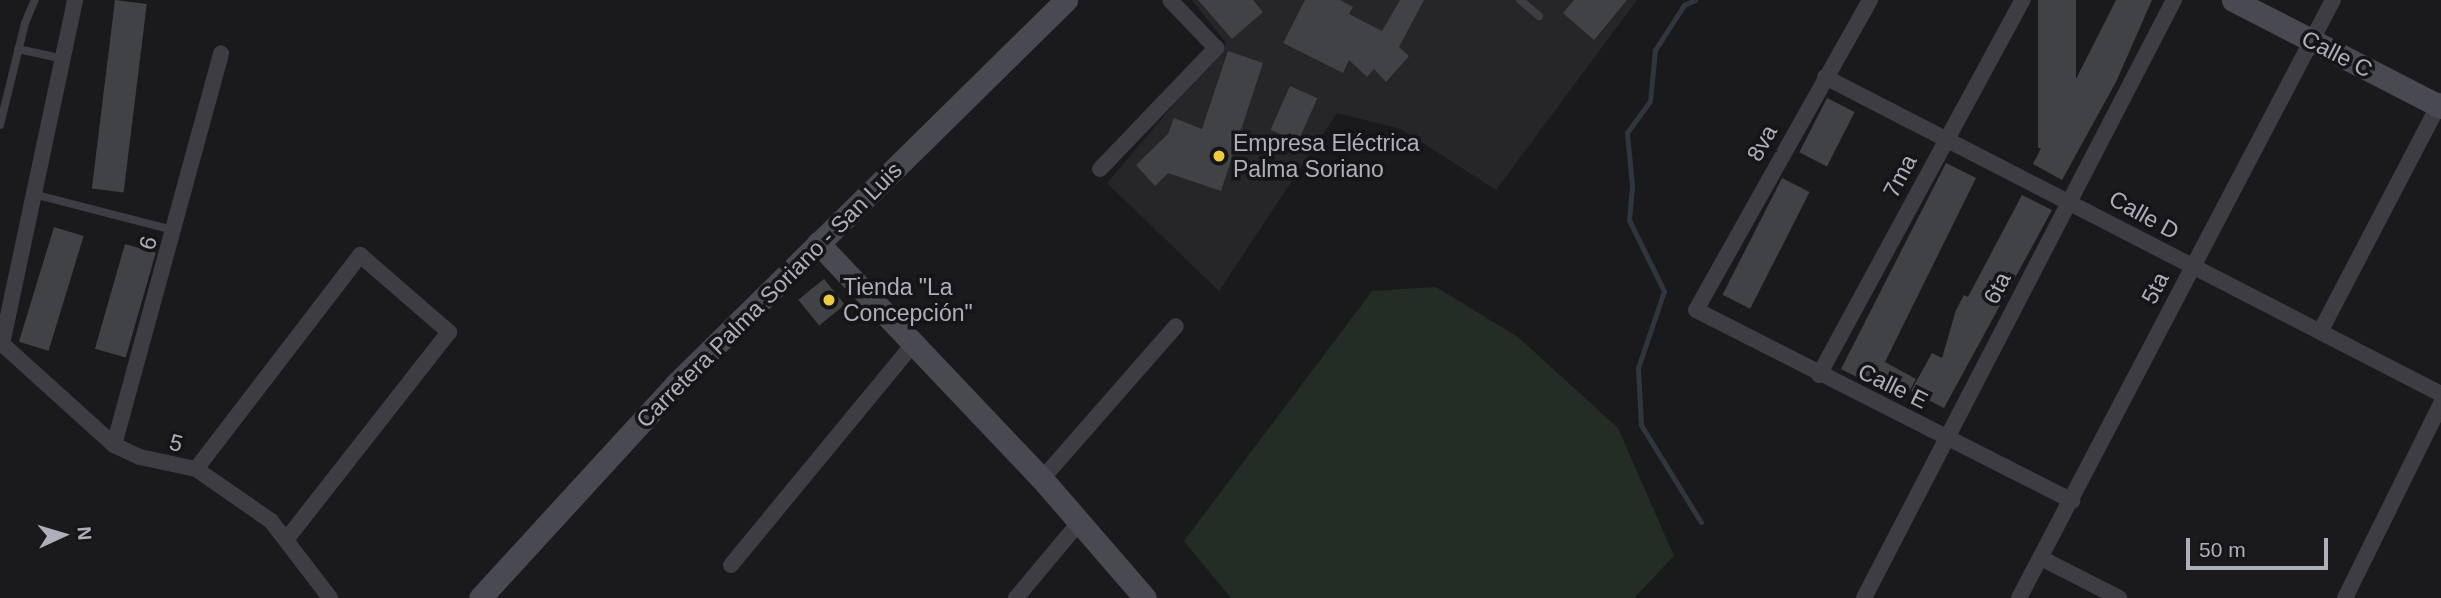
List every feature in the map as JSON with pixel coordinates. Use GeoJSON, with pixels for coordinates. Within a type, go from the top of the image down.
{"type":"FeatureCollection","features":[{"type":"Feature","properties":{"kind":"main road","name":"Carretera Palma Soriano - San Luis"},"geometry":{"type":"LineString","coordinates":[[480,598],[675,385],[1066,0]]}},
{"type":"Feature","properties":{"kind":"main road","name":"Calle C"},"geometry":{"type":"LineString","coordinates":[[2233,0],[2440,105]]}},
{"type":"Feature","properties":{"kind":"main road"},"geometry":{"type":"LineString","coordinates":[[818,243],[915,342],[1042,479],[1077,525],[1145,598]]}},
{"type":"Feature","properties":{"kind":"street"},"geometry":{"type":"LineString","coordinates":[[1,341],[37,195],[75,0]]}},
{"type":"Feature","properties":{"kind":"street"},"geometry":{"type":"LineString","coordinates":[[1100,169],[1216,48],[1170,0]]}},
{"type":"Feature","properties":{"kind":"street","name":"8va"},"geometry":{"type":"LineString","coordinates":[[1696,310],[1870,0]]}},
{"type":"Feature","properties":{"kind":"street","name":"7ma"},"geometry":{"type":"LineString","coordinates":[[1819,375],[2023,0]]}},
{"type":"Feature","properties":{"kind":"street","name":"6ta"},"geometry":{"type":"LineString","coordinates":[[1868,597],[1945,436],[2174,0]]}},
{"type":"Feature","properties":{"kind":"street","name":"5ta"},"geometry":{"type":"LineString","coordinates":[[2019,598],[2333,0]]}},
{"type":"Feature","properties":{"kind":"street","name":"6"},"geometry":{"type":"LineString","coordinates":[[114,445],[175,230],[221,52]]}},
{"type":"Feature","properties":{"kind":"street","name":"Calle D"},"geometry":{"type":"LineString","coordinates":[[1825,77],[2068,199],[2192,267],[2441,394]]}},
{"type":"Feature","properties":{"kind":"street"},"geometry":{"type":"LineString","coordinates":[[2320,332],[2440,105]]}},
{"type":"Feature","properties":{"kind":"street"},"geometry":{"type":"LineString","coordinates":[[195,469],[360,255],[449,332],[286,540]]}},
{"type":"Feature","properties":{"kind":"street","name":"Calle E"},"geometry":{"type":"LineString","coordinates":[[1696,310],[1819,375],[2072,501]]}},
{"type":"Feature","properties":{"kind":"street"},"geometry":{"type":"LineString","coordinates":[[1042,479],[1176,326]]}},
{"type":"Feature","properties":{"kind":"street","name":"5"},"geometry":{"type":"LineString","coordinates":[[1,341],[114,445],[141,457],[195,469],[271,520],[330,598]]}},
{"type":"Feature","properties":{"kind":"street"},"geometry":{"type":"LineString","coordinates":[[730,565],[915,342]]}},
{"type":"Feature","properties":{"kind":"street"},"geometry":{"type":"LineString","coordinates":[[2345,598],[2441,404]]}},
{"type":"Feature","properties":{"kind":"street"},"geometry":{"type":"LineString","coordinates":[[1016,598],[1077,525]]}},
{"type":"Feature","properties":{"kind":"street"},"geometry":{"type":"LineString","coordinates":[[2041,558],[2119,598]]}},
{"type":"Feature","properties":{"kind":"lane"},"geometry":{"type":"LineString","coordinates":[[0,125],[18,49],[35,0]]}},
{"type":"Feature","properties":{"kind":"lane"},"geometry":{"type":"LineString","coordinates":[[1520,0],[1539,16]]}},
{"type":"Feature","properties":{"kind":"lane"},"geometry":{"type":"LineString","coordinates":[[18,49],[64,59]]}},
{"type":"Feature","properties":{"kind":"lane"},"geometry":{"type":"LineString","coordinates":[[37,195],[175,230]]}},
{"type":"Feature","properties":{"kind":"shaded area","name":"Empresa Eléctrica Palma Soriano"},"geometry":{"type":"Polygon","coordinates":[[[1192,0],[1637,0],[1496,190],[1401,129],[1337,113],[1219,291],[1107,183],[1226,43],[1192,0]]]}},
{"type":"Feature","properties":{"kind":"shaded area"},"geometry":{"type":"Polygon","coordinates":[[[1436,287],[1518,337],[1618,428],[1674,556],[1634,598],[1231,598],[1184,541],[1372,291],[1436,287]]]}},
{"type":"Feature","properties":{"kind":"building"},"geometry":{"type":"Polygon","coordinates":[[[115,0],[147,4],[124,192],[92,189],[115,0]]]}},
{"type":"Feature","properties":{"kind":"building"},"geometry":{"type":"Polygon","coordinates":[[[1198,0],[1253,0],[1263,12],[1232,39],[1198,0]]]}},
{"type":"Feature","properties":{"kind":"building"},"geometry":{"type":"Polygon","coordinates":[[[1305,0],[1340,0],[1353,7],[1349,14],[1382,31],[1400,0],[1424,0],[1399,47],[1409,56],[1386,82],[1374,69],[1367,77],[1349,60],[1343,73],[1283,43],[1305,0]]]}},
{"type":"Feature","properties":{"kind":"building"},"geometry":{"type":"Polygon","coordinates":[[[1574,0],[1627,0],[1594,40],[1563,13],[1574,0]]]}},
{"type":"Feature","properties":{"kind":"building"},"geometry":{"type":"Polygon","coordinates":[[[2038,0],[2076,0],[2076,148],[2038,148],[2038,0]]]}},
{"type":"Feature","properties":{"kind":"building"},"geometry":{"type":"Polygon","coordinates":[[[2116,0],[2152,0],[2116,82],[2062,180],[2033,164],[2116,0]]]}},
{"type":"Feature","properties":{"kind":"building"},"geometry":{"type":"Polygon","coordinates":[[[1228,51],[1263,63],[1221,191],[1168,173],[1155,186],[1136,165],[1168,134],[1174,118],[1202,129],[1228,51]]]}},
{"type":"Feature","properties":{"kind":"building"},"geometry":{"type":"Polygon","coordinates":[[[1290,86],[1317,98],[1298,142],[1270,130],[1290,86]]]}},
{"type":"Feature","properties":{"kind":"building"},"geometry":{"type":"Polygon","coordinates":[[[1827,98],[1855,112],[1827,166],[1799,152],[1827,98]]]}},
{"type":"Feature","properties":{"kind":"building"},"geometry":{"type":"Polygon","coordinates":[[[1946,163],[1976,178],[1885,362],[1916,379],[1904,401],[1841,369],[1946,163]]]}},
{"type":"Feature","properties":{"kind":"building"},"geometry":{"type":"Polygon","coordinates":[[[1782,178],[1810,192],[1750,309],[1723,295],[1782,178]]]}},
{"type":"Feature","properties":{"kind":"building"},"geometry":{"type":"Polygon","coordinates":[[[2022,195],[2052,210],[1944,408],[1911,391],[1932,353],[1942,358],[1956,310],[1964,295],[1968,297],[2022,195]]]}},
{"type":"Feature","properties":{"kind":"building"},"geometry":{"type":"Polygon","coordinates":[[[54,227],[84,236],[49,351],[19,342],[54,227]]]}},
{"type":"Feature","properties":{"kind":"building"},"geometry":{"type":"Polygon","coordinates":[[[125,244],[156,253],[126,358],[95,349],[125,244]]]}},
{"type":"Feature","properties":{"kind":"building"},"geometry":{"type":"Polygon","coordinates":[[[824,279],[845,305],[819,325],[798,300],[824,279]]]}},
{"type":"Feature","properties":{"kind":"waterway"},"geometry":{"type":"LineString","coordinates":[[1695,0],[1684,5],[1655,50],[1650,101],[1627,133],[1632,186],[1629,220],[1664,291],[1638,368],[1641,425],[1701,522]]}},
{"type":"Feature","properties":{"kind":"place","name":"Empresa Eléctrica Palma Soriano"},"geometry":{"type":"Point","coordinates":[1219,156]}},
{"type":"Feature","properties":{"kind":"place","name":"Tienda \"La Concepción\""},"geometry":{"type":"Point","coordinates":[829,300]}}]}
